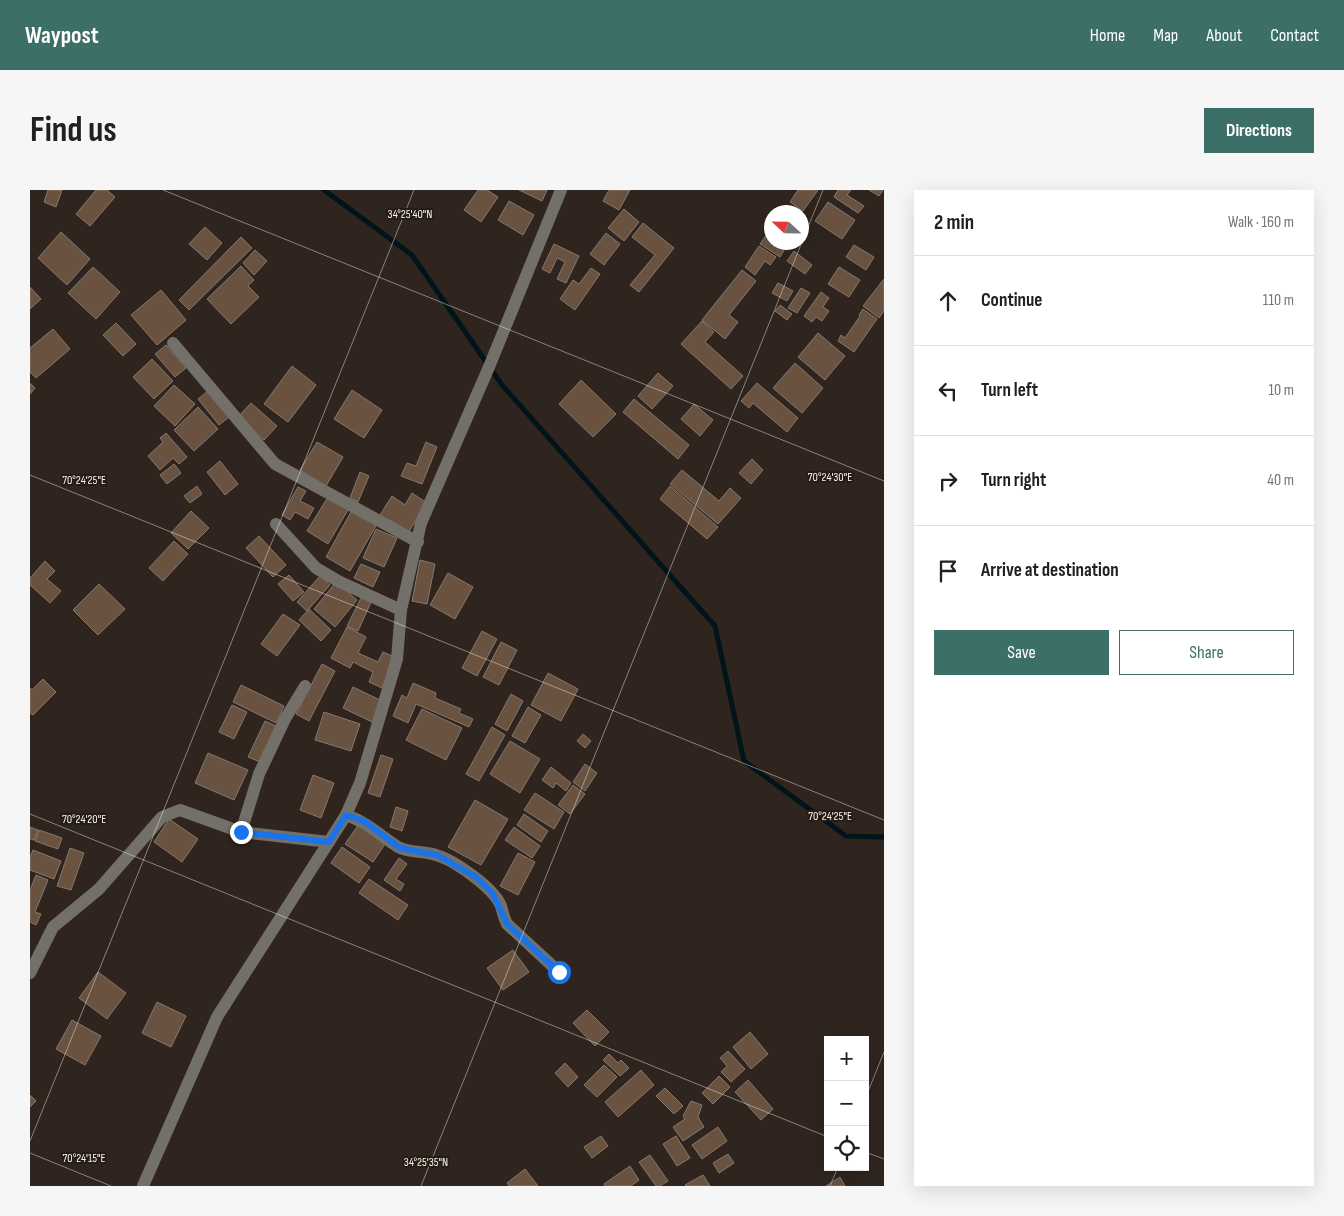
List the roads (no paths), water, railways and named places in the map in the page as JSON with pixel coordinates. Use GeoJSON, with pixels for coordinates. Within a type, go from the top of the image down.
{"type":"FeatureCollection","features":[{"type":"Feature","properties":{"kind":"street"},"geometry":{"type":"LineString","coordinates":[[144,1186],[217,1017],[346,815],[360,783],[397,659],[401,610],[418,542],[420,524],[490,367],[561,190]]}},
{"type":"Feature","properties":{"kind":"street"},"geometry":{"type":"LineString","coordinates":[[173,343],[275,464],[418,542]]}},
{"type":"Feature","properties":{"kind":"street"},"geometry":{"type":"LineString","coordinates":[[276,524],[316,568],[338,581],[401,610]]}},
{"type":"Feature","properties":{"kind":"street"},"geometry":{"type":"LineString","coordinates":[[241,832],[259,774],[285,719],[305,686]]}},
{"type":"Feature","properties":{"kind":"street"},"geometry":{"type":"LineString","coordinates":[[30,973],[53,927],[99,889],[162,817],[180,810],[241,832],[329,842]]}},
{"type":"Feature","properties":{"kind":"street"},"geometry":{"type":"LineString","coordinates":[[346,815],[364,821],[400,848],[437,855],[476,877],[493,894],[507,924],[559,972]]}},
{"type":"Feature","properties":{"kind":"waterway"},"geometry":{"type":"LineString","coordinates":[[324,190],[412,255],[502,385],[715,626],[744,761],[846,836],[884,837]]}}]}
